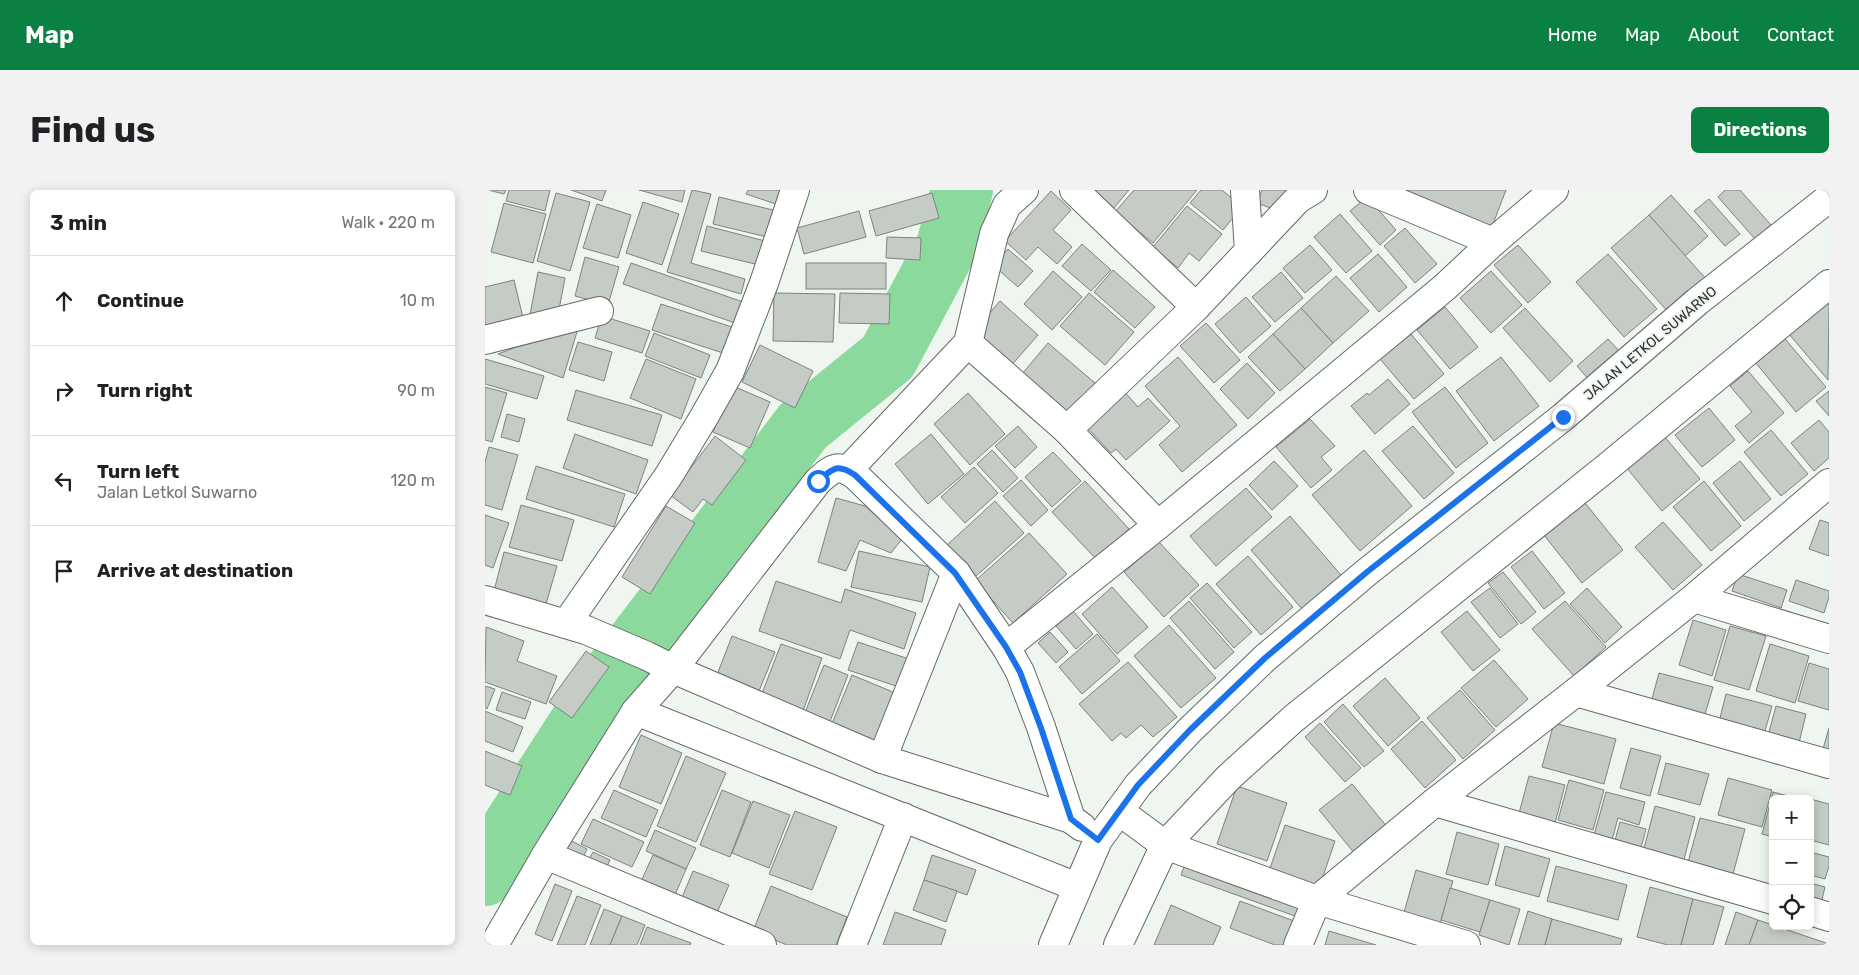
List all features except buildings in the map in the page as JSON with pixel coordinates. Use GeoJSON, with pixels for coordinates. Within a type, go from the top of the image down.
{"type":"FeatureCollection","features":[{"type":"Feature","properties":{"kind":"street"},"geometry":{"type":"LineString","coordinates":[[576,627],[730,371],[764,283],[795,190]]}},
{"type":"Feature","properties":{"kind":"street"},"geometry":{"type":"LineString","coordinates":[[848,470],[968,343],[993,234],[1007,206],[1024,190]]}},
{"type":"Feature","properties":{"kind":"street"},"geometry":{"type":"LineString","coordinates":[[1074,190],[1196,307]]}},
{"type":"Feature","properties":{"kind":"street"},"geometry":{"type":"LineString","coordinates":[[1245,190],[1249,250]]}},
{"type":"Feature","properties":{"kind":"street"},"geometry":{"type":"LineString","coordinates":[[1067,430],[1196,307],[1298,198],[1313,190]]}},
{"type":"Feature","properties":{"kind":"street"},"geometry":{"type":"LineString","coordinates":[[1368,190],[1493,242]]}},
{"type":"Feature","properties":{"kind":"street"},"geometry":{"type":"LineString","coordinates":[[1006,647],[1158,525],[1445,287],[1493,242],[1554,190]]}},
{"type":"Feature","properties":{"kind":"street"},"geometry":{"type":"LineString","coordinates":[[1819,190],[1829,196]]}},
{"type":"Feature","properties":{"kind":"street","name":"JALAN LETKOL SUWARNO"},"geometry":{"type":"LineString","coordinates":[[1053,945],[1098,840],[1138,785],[1183,737],[1265,658],[1367,572],[1563,417],[1698,301],[1829,196]]}},
{"type":"Feature","properties":{"kind":"street"},"geometry":{"type":"LineString","coordinates":[[1118,945],[1165,845],[1228,778],[1293,719],[1605,469],[1829,284]]}},
{"type":"Feature","properties":{"kind":"street"},"geometry":{"type":"LineString","coordinates":[[485,340],[599,311]]}},
{"type":"Feature","properties":{"kind":"street"},"geometry":{"type":"LineString","coordinates":[[968,343],[1067,430],[1158,525]]}},
{"type":"Feature","properties":{"kind":"street"},"geometry":{"type":"LineString","coordinates":[[494,945],[546,855],[636,711],[673,669],[818,481],[832,469],[848,470],[855,475],[955,573],[1006,647],[1020,672],[1071,819]]}},
{"type":"Feature","properties":{"kind":"street"},"geometry":{"type":"LineString","coordinates":[[1298,945],[1317,900],[1435,802],[1576,692],[1825,492]]}},
{"type":"Feature","properties":{"kind":"street"},"geometry":{"type":"LineString","coordinates":[[882,759],[955,573]]}},
{"type":"Feature","properties":{"kind":"street"},"geometry":{"type":"LineString","coordinates":[[1693,598],[1829,639]]}},
{"type":"Feature","properties":{"kind":"street"},"geometry":{"type":"LineString","coordinates":[[485,600],[576,627],[882,759],[1071,819],[1098,840]]}},
{"type":"Feature","properties":{"kind":"street"},"geometry":{"type":"LineString","coordinates":[[1576,692],[1829,764]]}},
{"type":"Feature","properties":{"kind":"street"},"geometry":{"type":"LineString","coordinates":[[636,711],[1077,887]]}},
{"type":"Feature","properties":{"kind":"street"},"geometry":{"type":"LineString","coordinates":[[1435,802],[1769,899]]}},
{"type":"Feature","properties":{"kind":"street"},"geometry":{"type":"LineString","coordinates":[[1119,811],[1165,845],[1317,900],[1466,945]]}},
{"type":"Feature","properties":{"kind":"street"},"geometry":{"type":"LineString","coordinates":[[853,945],[903,817]]}},
{"type":"Feature","properties":{"kind":"street"},"geometry":{"type":"LineString","coordinates":[[546,855],[762,945]]}},
{"type":"Feature","properties":{"kind":"street"},"geometry":{"type":"LineString","coordinates":[[1814,912],[1829,916]]}},
{"type":"Feature","properties":{"kind":"waterway"},"geometry":{"type":"LineString","coordinates":[[485,875],[492,860],[601,691],[803,426],[888,357],[947,246],[962,190]]}},
{"type":"Feature","properties":{"kind":"route"},"geometry":{"type":"LineString","coordinates":[[818,481],[832,469],[848,470],[955,573],[1006,647],[1020,672],[1071,819],[1098,840],[1138,785],[1190,730],[1265,658],[1367,572],[1563,417]]}}]}
